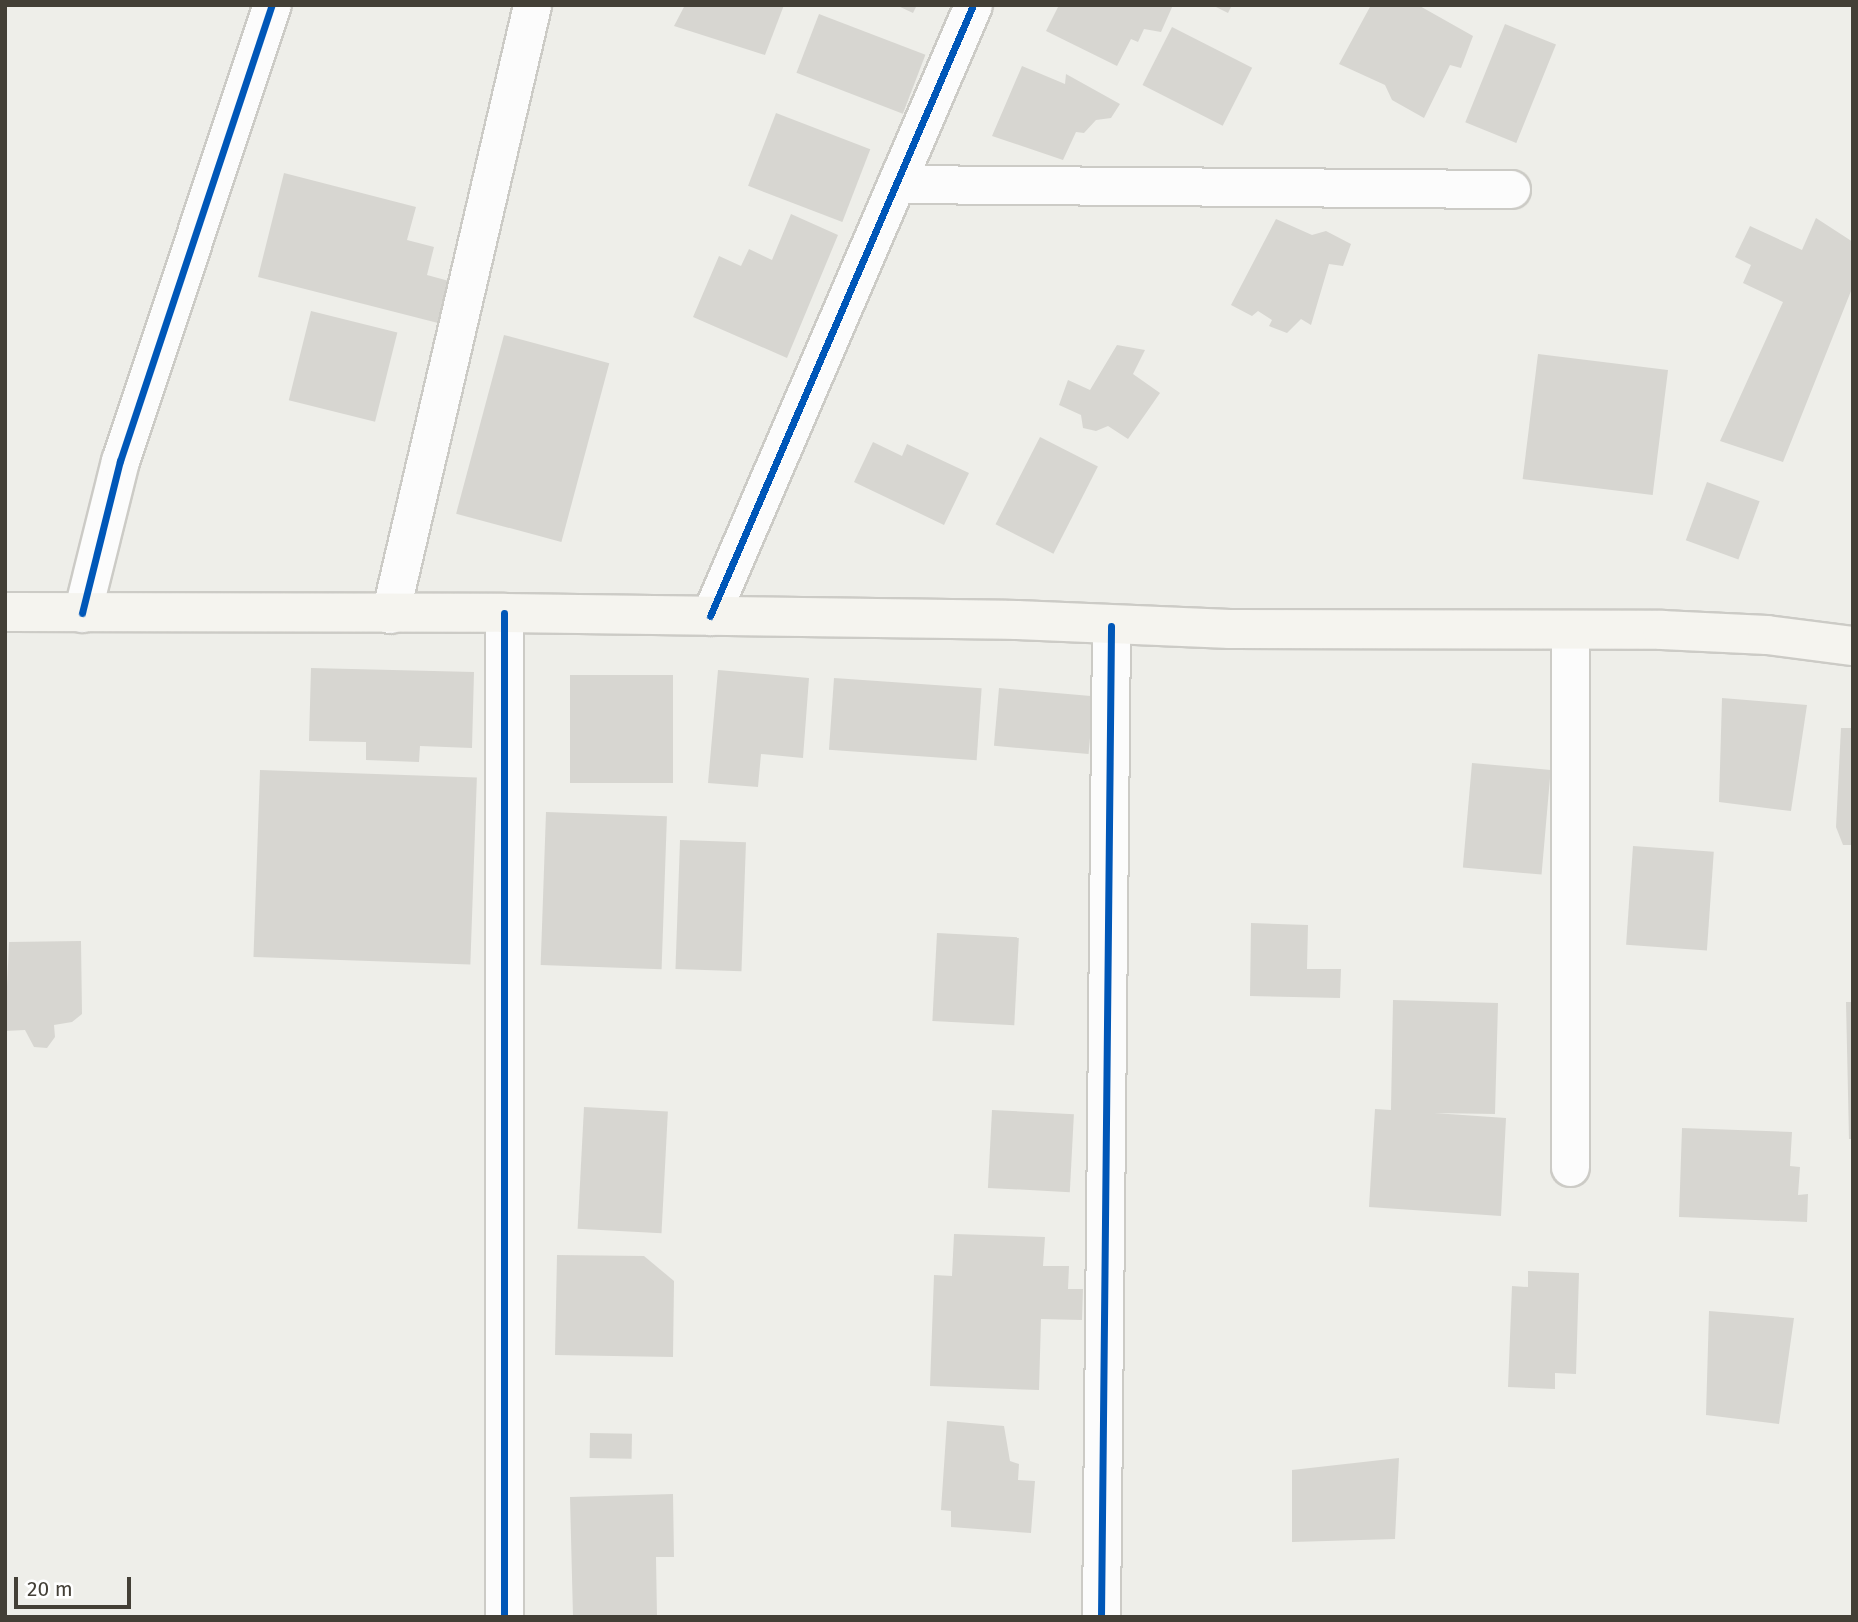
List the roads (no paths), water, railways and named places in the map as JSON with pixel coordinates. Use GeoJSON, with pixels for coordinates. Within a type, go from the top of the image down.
{"type":"FeatureCollection","features":[{"type":"Feature","properties":{"kind":"main road"},"geometry":{"type":"LineString","coordinates":[[5,612],[710,615],[1111,626],[1570,630],[1766,635],[1853,646]]}},
{"type":"Feature","properties":{"kind":"street"},"geometry":{"type":"LineString","coordinates":[[82,613],[120,461],[272,5]]}},
{"type":"Feature","properties":{"kind":"street"},"geometry":{"type":"LineString","coordinates":[[390,614],[532,5]]}},
{"type":"Feature","properties":{"kind":"street"},"geometry":{"type":"LineString","coordinates":[[710,615],[973,5]]}},
{"type":"Feature","properties":{"kind":"street"},"geometry":{"type":"LineString","coordinates":[[896,184],[1511,189]]}},
{"type":"Feature","properties":{"kind":"street"},"geometry":{"type":"LineString","coordinates":[[504,1617],[505,613]]}},
{"type":"Feature","properties":{"kind":"street"},"geometry":{"type":"LineString","coordinates":[[1101,1617],[1111,626]]}},
{"type":"Feature","properties":{"kind":"street"},"geometry":{"type":"LineString","coordinates":[[1570,630],[1570,1167]]}}]}
